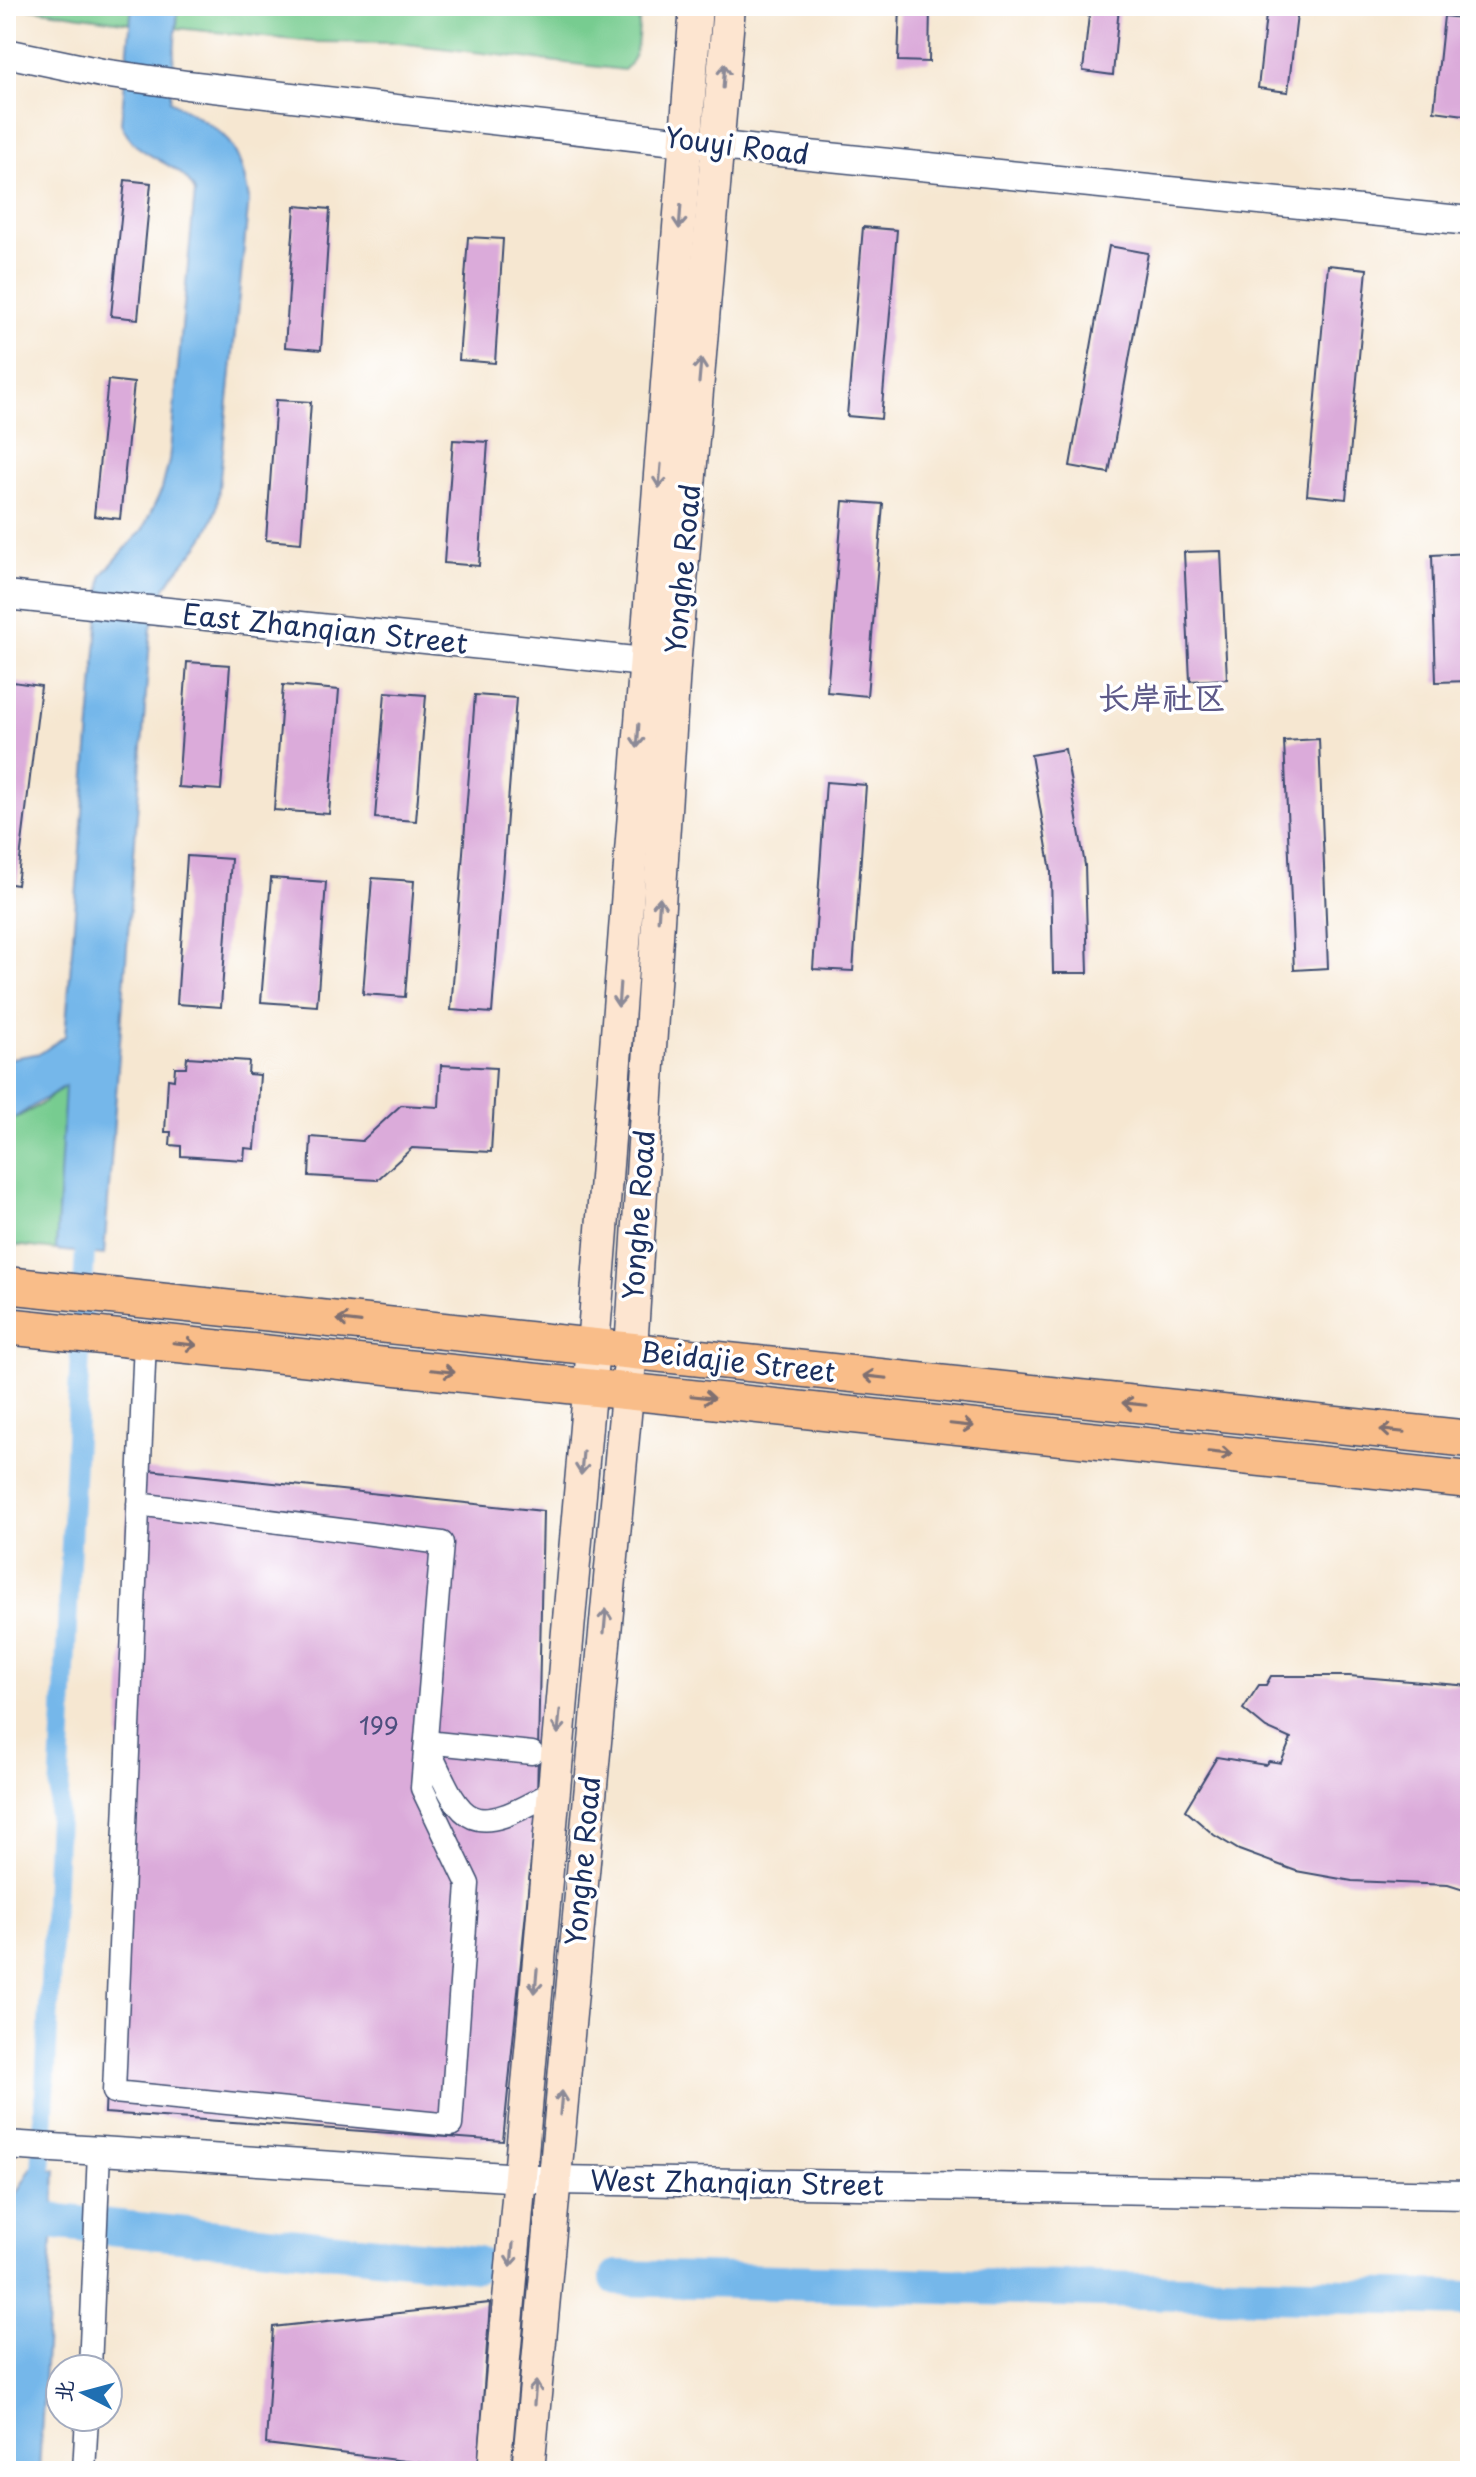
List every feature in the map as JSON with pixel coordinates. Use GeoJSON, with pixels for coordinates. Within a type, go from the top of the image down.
{"type":"FeatureCollection","features":[{"type":"Feature","properties":{"kind":"main road","name":"Yonghe Road"},"geometry":{"type":"LineString","coordinates":[[494,2471],[593,1347],[696,6]]}},
{"type":"Feature","properties":{"kind":"main road","name":"Yonghe Road"},"geometry":{"type":"LineString","coordinates":[[528,2471],[631,1350],[674,667],[729,6]]}},
{"type":"Feature","properties":{"kind":"main road","name":"Beidajie Street"},"geometry":{"type":"LineString","coordinates":[[6,1285],[1470,1439]]}},
{"type":"Feature","properties":{"kind":"main road","name":"Beidajie Street"},"geometry":{"type":"LineString","coordinates":[[6,1326],[1470,1480]]}},
{"type":"Feature","properties":{"kind":"street","name":"Youyi Road"},"geometry":{"type":"LineString","coordinates":[[6,53],[102,73],[187,85],[685,139],[719,146],[1470,221]]}},
{"type":"Feature","properties":{"kind":"street","name":"East Zhanqian Street"},"geometry":{"type":"LineString","coordinates":[[6,595],[644,662]]}},
{"type":"Feature","properties":{"kind":"street"},"geometry":{"type":"LineString","coordinates":[[138,1504],[442,1543],[422,1788],[468,1884],[451,2125],[114,2092],[138,1504],[145,1340]]}},
{"type":"Feature","properties":{"kind":"street"},"geometry":{"type":"LineString","coordinates":[[426,1742],[455,1805],[469,1817],[497,1820],[552,1792]]}},
{"type":"Feature","properties":{"kind":"street"},"geometry":{"type":"LineString","coordinates":[[426,1742],[532,1753]]}},
{"type":"Feature","properties":{"kind":"street","name":"West Zhanqian Street"},"geometry":{"type":"LineString","coordinates":[[6,2145],[554,2180],[1470,2195]]}},
{"type":"Feature","properties":{"kind":"street"},"geometry":{"type":"LineString","coordinates":[[88,2150],[98,2206],[91,2353]]}},
{"type":"Feature","properties":{"kind":"street"},"geometry":{"type":"LineString","coordinates":[[84,2471],[86,2433]]}},
{"type":"Feature","properties":{"kind":"green space"},"geometry":{"type":"Polygon","coordinates":[[[13,6],[132,6],[130,23],[13,6]]]}},
{"type":"Feature","properties":{"kind":"green space"},"geometry":{"type":"Polygon","coordinates":[[[178,6],[640,6],[636,50],[624,70],[399,43],[314,42],[177,28],[178,6]]]}},
{"type":"Feature","properties":{"kind":"green space"},"geometry":{"type":"Polygon","coordinates":[[[66,1085],[56,1250],[6,1244],[6,1123],[39,1106],[66,1085]]]}},
{"type":"Feature","properties":{"kind":"water"},"geometry":{"type":"Polygon","coordinates":[[[132,6],[178,6],[170,101],[216,129],[225,138],[239,161],[249,199],[217,507],[203,539],[167,585],[151,627],[104,1255],[56,1250],[65,1086],[6,1123],[6,1059],[41,1053],[65,1036],[102,575],[143,529],[162,489],[169,461],[195,192],[179,172],[137,146],[121,123],[132,6]]]}},
{"type":"Feature","properties":{"kind":"water"},"geometry":{"type":"Polygon","coordinates":[[[31,2168],[56,2170],[39,2471],[6,2471],[6,2212],[31,2168]]]}},
{"type":"Feature","properties":{"kind":"building"},"geometry":{"type":"Polygon","coordinates":[[[900,6],[930,6],[929,62],[898,61],[900,6]]]}},
{"type":"Feature","properties":{"kind":"building"},"geometry":{"type":"Polygon","coordinates":[[[1090,6],[1119,6],[1113,75],[1083,71],[1090,6]]]}},
{"type":"Feature","properties":{"kind":"building"},"geometry":{"type":"Polygon","coordinates":[[[1267,6],[1298,6],[1288,92],[1258,88],[1267,6]]]}},
{"type":"Feature","properties":{"kind":"building"},"geometry":{"type":"Polygon","coordinates":[[[1444,16],[1470,19],[1465,115],[1434,111],[1444,16]]]}},
{"type":"Feature","properties":{"kind":"building"},"geometry":{"type":"Polygon","coordinates":[[[125,180],[151,183],[138,319],[111,316],[125,180]]]}},
{"type":"Feature","properties":{"kind":"building"},"geometry":{"type":"Polygon","coordinates":[[[295,206],[330,209],[321,350],[285,347],[295,206]]]}},
{"type":"Feature","properties":{"kind":"building"},"geometry":{"type":"Polygon","coordinates":[[[863,227],[897,230],[881,419],[847,416],[863,227]]]}},
{"type":"Feature","properties":{"kind":"building"},"geometry":{"type":"Polygon","coordinates":[[[468,237],[503,239],[495,363],[459,360],[468,237]]]}},
{"type":"Feature","properties":{"kind":"building"},"geometry":{"type":"Polygon","coordinates":[[[1109,246],[1148,253],[1109,473],[1070,466],[1109,246]]]}},
{"type":"Feature","properties":{"kind":"building"},"geometry":{"type":"Polygon","coordinates":[[[1328,265],[1367,269],[1346,499],[1307,495],[1328,265]]]}},
{"type":"Feature","properties":{"kind":"building"},"geometry":{"type":"Polygon","coordinates":[[[108,380],[134,383],[120,519],[94,516],[108,380]]]}},
{"type":"Feature","properties":{"kind":"building"},"geometry":{"type":"Polygon","coordinates":[[[276,400],[311,402],[301,543],[266,540],[276,400]]]}},
{"type":"Feature","properties":{"kind":"building"},"geometry":{"type":"Polygon","coordinates":[[[453,440],[488,442],[479,566],[444,563],[453,440]]]}},
{"type":"Feature","properties":{"kind":"building"},"geometry":{"type":"Polygon","coordinates":[[[843,501],[883,504],[867,696],[827,692],[843,501]]]}},
{"type":"Feature","properties":{"kind":"building"},"geometry":{"type":"Polygon","coordinates":[[[1221,551],[1227,679],[1190,681],[1184,552],[1221,551]]]}},
{"type":"Feature","properties":{"kind":"building"},"geometry":{"type":"Polygon","coordinates":[[[1469,553],[1470,681],[1436,682],[1432,555],[1469,553]]]}},
{"type":"Feature","properties":{"kind":"building"},"geometry":{"type":"Polygon","coordinates":[[[187,662],[230,665],[221,790],[178,787],[187,662]]]}},
{"type":"Feature","properties":{"kind":"building"},"geometry":{"type":"Polygon","coordinates":[[[6,681],[41,686],[17,885],[6,883],[6,681]]]}},
{"type":"Feature","properties":{"kind":"building"},"geometry":{"type":"Polygon","coordinates":[[[283,685],[339,690],[329,814],[274,810],[283,685]]]}},
{"type":"Feature","properties":{"kind":"building"},"geometry":{"type":"Polygon","coordinates":[[[385,692],[426,695],[416,821],[375,818],[385,692]]]}},
{"type":"Feature","properties":{"kind":"building"},"geometry":{"type":"Polygon","coordinates":[[[475,695],[516,698],[492,1013],[451,1010],[475,695]]]}},
{"type":"Feature","properties":{"kind":"building"},"geometry":{"type":"Polygon","coordinates":[[[1319,739],[1328,968],[1294,970],[1284,741],[1319,739]]]}},
{"type":"Feature","properties":{"kind":"building"},"geometry":{"type":"Polygon","coordinates":[[[1065,749],[1085,865],[1088,973],[1053,973],[1051,871],[1031,755],[1065,749]]]}},
{"type":"Feature","properties":{"kind":"building"},"geometry":{"type":"Polygon","coordinates":[[[826,782],[866,785],[853,971],[813,969],[826,782]]]}},
{"type":"Feature","properties":{"kind":"building"},"geometry":{"type":"Polygon","coordinates":[[[187,856],[231,859],[221,1007],[177,1004],[187,856]]]}},
{"type":"Feature","properties":{"kind":"building"},"geometry":{"type":"Polygon","coordinates":[[[271,878],[326,882],[317,1006],[261,1002],[271,878]]]}},
{"type":"Feature","properties":{"kind":"building"},"geometry":{"type":"Polygon","coordinates":[[[372,878],[414,881],[405,997],[363,994],[372,878]]]}},
{"type":"Feature","properties":{"kind":"building"},"geometry":{"type":"Polygon","coordinates":[[[187,1057],[249,1061],[248,1074],[260,1075],[255,1149],[245,1148],[244,1160],[181,1156],[181,1146],[170,1145],[171,1132],[165,1132],[168,1079],[174,1080],[175,1067],[186,1067],[187,1057]]]}},
{"type":"Feature","properties":{"kind":"building"},"geometry":{"type":"Polygon","coordinates":[[[441,1065],[496,1068],[491,1152],[412,1148],[377,1180],[309,1176],[311,1137],[362,1141],[401,1105],[439,1107],[441,1065]]]}},
{"type":"Feature","properties":{"kind":"building"},"geometry":{"type":"Polygon","coordinates":[[[129,1468],[543,1511],[537,1801],[503,2141],[105,2113],[129,1468]]]}},
{"type":"Feature","properties":{"kind":"building"},"geometry":{"type":"Polygon","coordinates":[[[1271,1676],[1349,1676],[1470,1686],[1470,1892],[1448,1885],[1352,1881],[1296,1871],[1239,1850],[1214,1835],[1185,1810],[1217,1757],[1265,1765],[1269,1761],[1281,1763],[1291,1739],[1266,1728],[1243,1709],[1259,1685],[1266,1685],[1271,1676]]]}},
{"type":"Feature","properties":{"kind":"building"},"geometry":{"type":"Polygon","coordinates":[[[490,2303],[478,2470],[266,2444],[273,2327],[490,2303]]]}},
{"type":"Feature","properties":{"kind":"waterway"},"geometry":{"type":"LineString","coordinates":[[40,2195],[86,1228]]}},
{"type":"Feature","properties":{"kind":"waterway"},"geometry":{"type":"LineString","coordinates":[[6,2286],[39,2220],[477,2264]]}},
{"type":"Feature","properties":{"kind":"waterway"},"geometry":{"type":"LineString","coordinates":[[618,2278],[1470,2299]]}},
{"type":"Feature","properties":{"kind":"district","name":"长岸社区"},"geometry":{"type":"Point","coordinates":[1162,698]}}]}
